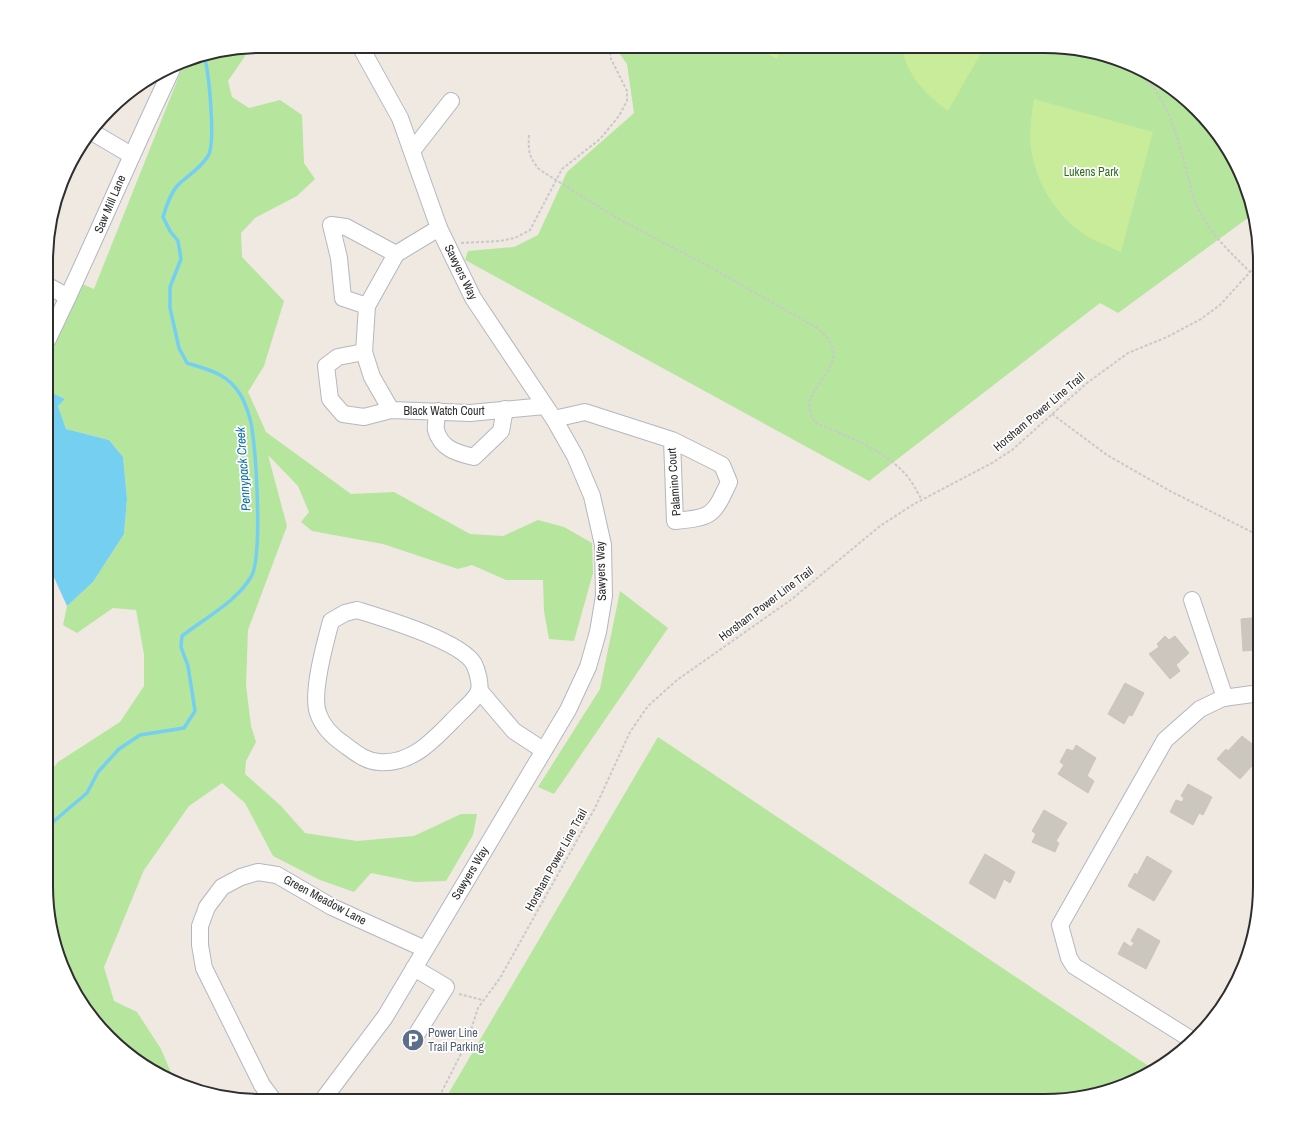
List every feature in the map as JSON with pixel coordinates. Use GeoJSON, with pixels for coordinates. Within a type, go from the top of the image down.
{"type":"FeatureCollection","features":[{"type":"Feature","properties":{"kind":"street","name":"Sawyers Way"},"geometry":{"type":"LineString","coordinates":[[327,1094],[385,1017],[568,710],[588,667],[598,632],[604,596],[603,545],[592,496],[575,456],[554,419],[473,298],[440,228],[400,118],[364,53]]}},
{"type":"Feature","properties":{"kind":"street","name":"Saw Mill Lane"},"geometry":{"type":"LineString","coordinates":[[53,328],[131,155],[170,74]]}},
{"type":"Feature","properties":{"kind":"street"},"geometry":{"type":"LineString","coordinates":[[412,151],[451,101]]}},
{"type":"Feature","properties":{"kind":"street"},"geometry":{"type":"LineString","coordinates":[[96,134],[131,155]]}},
{"type":"Feature","properties":{"kind":"street"},"geometry":{"type":"LineString","coordinates":[[367,306],[343,298],[339,258],[331,225],[346,227],[396,254],[440,228]]}},
{"type":"Feature","properties":{"kind":"street","name":"Black Watch Court"},"geometry":{"type":"LineString","coordinates":[[391,410],[372,377],[364,352],[367,306],[396,254]]}},
{"type":"Feature","properties":{"kind":"street"},"geometry":{"type":"LineString","coordinates":[[53,289],[68,297]]}},
{"type":"Feature","properties":{"kind":"street","name":"Black Watch Court"},"geometry":{"type":"LineString","coordinates":[[364,352],[338,357],[326,366],[330,399],[343,414],[364,417],[391,410],[470,413],[545,406]]}},
{"type":"Feature","properties":{"kind":"street"},"geometry":{"type":"LineString","coordinates":[[438,411],[436,429],[444,444],[455,453],[474,457],[501,431],[505,409]]}},
{"type":"Feature","properties":{"kind":"street","name":"Palamino Court"},"geometry":{"type":"LineString","coordinates":[[554,419],[585,412],[672,440],[722,465],[729,482],[717,508],[702,518],[675,521],[672,440]]}},
{"type":"Feature","properties":{"kind":"street"},"geometry":{"type":"LineString","coordinates":[[1192,600],[1225,698]]}},
{"type":"Feature","properties":{"kind":"street"},"geometry":{"type":"LineString","coordinates":[[479,690],[469,704],[430,743],[412,756],[398,760],[381,762],[366,760],[334,737],[324,726],[318,712],[316,696],[325,642],[331,621],[357,610],[421,631],[463,654],[474,664],[479,678],[479,690],[514,731],[543,750]]}},
{"type":"Feature","properties":{"kind":"street"},"geometry":{"type":"LineString","coordinates":[[1187,1037],[1074,966],[1069,958],[1060,925],[1164,740],[1200,709],[1225,698],[1253,694]]}},
{"type":"Feature","properties":{"kind":"street","name":"Green Meadow Lane"},"geometry":{"type":"LineString","coordinates":[[269,1094],[262,1085],[204,968],[200,945],[200,926],[207,907],[222,887],[242,877],[258,872],[277,875],[332,907],[425,949]]}},
{"type":"Feature","properties":{"kind":"street"},"geometry":{"type":"LineString","coordinates":[[413,1040],[446,987],[414,968]]}},
{"type":"Feature","properties":{"kind":"path"},"geometry":{"type":"LineString","coordinates":[[447,244],[500,241],[515,238],[530,230],[562,169],[600,139],[624,109],[627,101],[627,91],[611,59],[610,53]]}},
{"type":"Feature","properties":{"kind":"path"},"geometry":{"type":"LineString","coordinates":[[1138,75],[1150,85],[1166,108],[1177,132],[1196,205],[1216,238],[1250,272]]}},
{"type":"Feature","properties":{"kind":"path"},"geometry":{"type":"LineString","coordinates":[[529,135],[528,152],[532,162],[540,170],[617,218],[710,267],[819,330],[828,340],[834,352],[829,369],[810,401],[809,407],[811,415],[816,423],[880,453],[897,466],[908,477],[922,500]]}},
{"type":"Feature","properties":{"kind":"path","name":"Horsham Power Line Trail"},"geometry":{"type":"LineString","coordinates":[[440,1094],[467,1042],[482,1000],[500,978],[595,808],[630,732],[648,706],[677,680],[792,599],[880,526],[922,500],[992,463],[1012,450],[1087,383],[1128,353],[1167,337],[1201,319],[1220,304],[1253,269]]}},
{"type":"Feature","properties":{"kind":"path"},"geometry":{"type":"LineString","coordinates":[[1052,414],[1107,455],[1170,491],[1253,532]]}},
{"type":"Feature","properties":{"kind":"path"},"geometry":{"type":"LineString","coordinates":[[446,987],[461,995],[482,1000]]}},
{"type":"Feature","properties":{"kind":"green space"},"geometry":{"type":"Polygon","coordinates":[[[246,53],[228,81],[232,97],[249,108],[280,100],[302,115],[304,163],[315,179],[297,196],[255,218],[241,233],[242,257],[284,301],[264,366],[248,392],[266,432],[351,494],[394,492],[470,534],[503,536],[538,520],[564,527],[592,543],[593,573],[574,641],[549,639],[544,611],[543,580],[506,580],[472,565],[458,569],[383,544],[312,531],[301,522],[309,512],[298,486],[268,455],[287,526],[248,630],[246,685],[251,726],[256,742],[246,761],[245,774],[281,806],[305,833],[357,841],[414,836],[461,814],[477,814],[473,835],[446,881],[415,882],[371,873],[354,892],[320,880],[273,856],[245,803],[222,783],[189,806],[144,870],[104,967],[114,1001],[137,1012],[161,1049],[172,1074],[134,1051],[114,1033],[96,1013],[74,978],[64,953],[57,926],[53,899],[53,768],[58,762],[120,722],[144,686],[144,654],[136,610],[113,608],[77,633],[63,625],[67,606],[93,582],[124,534],[127,499],[123,457],[109,440],[66,429],[58,406],[65,399],[53,393],[53,348],[82,284],[94,289],[182,69],[207,60],[246,53]]]}},
{"type":"Feature","properties":{"kind":"green space","name":"Lukens Park"},"geometry":{"type":"Polygon","coordinates":[[[619,53],[1058,53],[1099,60],[1137,74],[1172,96],[1192,114],[1210,134],[1232,169],[1242,194],[1248,218],[1118,313],[1100,303],[869,481],[465,260],[468,251],[514,247],[538,235],[567,172],[634,113],[627,64],[619,53]]]}},
{"type":"Feature","properties":{"kind":"green space"},"geometry":{"type":"Polygon","coordinates":[[[766,53],[779,53],[777,59],[766,53]]]}},
{"type":"Feature","properties":{"kind":"green space"},"geometry":{"type":"Polygon","coordinates":[[[903,53],[981,53],[948,111],[924,91],[912,75],[903,53]]]}},
{"type":"Feature","properties":{"kind":"green space","name":"Lukens Park"},"geometry":{"type":"Polygon","coordinates":[[[1034,99],[1153,132],[1121,252],[1082,233],[1069,222],[1058,211],[1041,183],[1035,167],[1030,136],[1034,99]]]}},
{"type":"Feature","properties":{"kind":"green space"},"geometry":{"type":"Polygon","coordinates":[[[620,591],[668,628],[554,794],[538,787],[600,689],[620,591]]]}},
{"type":"Feature","properties":{"kind":"green space"},"geometry":{"type":"Polygon","coordinates":[[[658,737],[1149,1066],[1137,1073],[1099,1087],[1058,1094],[448,1094],[658,737]]]}},
{"type":"Feature","properties":{"kind":"water"},"geometry":{"type":"Polygon","coordinates":[[[53,393],[65,399],[58,406],[66,429],[109,440],[123,457],[127,499],[124,534],[93,582],[67,606],[53,575],[53,393]]]}},
{"type":"Feature","properties":{"kind":"building"},"geometry":{"type":"Polygon","coordinates":[[[1253,618],[1253,650],[1243,651],[1241,619],[1253,618]]]}},
{"type":"Feature","properties":{"kind":"building"},"geometry":{"type":"Polygon","coordinates":[[[1165,636],[1169,640],[1175,636],[1189,653],[1176,665],[1180,671],[1170,679],[1149,654],[1159,647],[1157,644],[1165,636]]]}},
{"type":"Feature","properties":{"kind":"building"},"geometry":{"type":"Polygon","coordinates":[[[1125,683],[1144,693],[1132,716],[1129,715],[1124,724],[1108,714],[1125,683]]]}},
{"type":"Feature","properties":{"kind":"building"},"geometry":{"type":"Polygon","coordinates":[[[1242,736],[1253,745],[1253,765],[1240,779],[1217,759],[1226,749],[1228,751],[1242,736]]]}},
{"type":"Feature","properties":{"kind":"building"},"geometry":{"type":"Polygon","coordinates":[[[1076,745],[1096,758],[1087,776],[1094,781],[1088,793],[1058,774],[1064,765],[1060,762],[1067,749],[1073,751],[1076,745]]]}},
{"type":"Feature","properties":{"kind":"building"},"geometry":{"type":"Polygon","coordinates":[[[1188,784],[1212,797],[1203,815],[1199,813],[1193,825],[1170,812],[1176,800],[1182,802],[1184,798],[1181,796],[1188,784]]]}},
{"type":"Feature","properties":{"kind":"building"},"geometry":{"type":"Polygon","coordinates":[[[1044,810],[1067,823],[1056,841],[1059,843],[1055,852],[1032,842],[1036,834],[1032,831],[1044,810]]]}},
{"type":"Feature","properties":{"kind":"building"},"geometry":{"type":"Polygon","coordinates":[[[985,854],[1015,872],[1010,883],[1004,879],[995,899],[969,883],[985,854]]]}},
{"type":"Feature","properties":{"kind":"building"},"geometry":{"type":"Polygon","coordinates":[[[1147,856],[1172,871],[1154,901],[1128,886],[1135,873],[1137,875],[1147,856]]]}},
{"type":"Feature","properties":{"kind":"building"},"geometry":{"type":"Polygon","coordinates":[[[1138,928],[1160,941],[1146,969],[1118,954],[1124,942],[1131,947],[1134,943],[1131,941],[1138,928]]]}},
{"type":"Feature","properties":{"kind":"waterway","name":"Pennypack Creek"},"geometry":{"type":"LineString","coordinates":[[53,822],[87,793],[98,772],[119,749],[140,735],[184,728],[195,711],[188,666],[181,647],[182,636],[229,602],[245,586],[251,577],[255,566],[258,528],[257,482],[252,429],[248,411],[240,394],[229,381],[217,373],[187,363],[179,348],[170,308],[170,287],[181,259],[178,241],[170,231],[163,217],[172,193],[181,182],[201,165],[208,156],[210,149],[212,123],[205,61]]}},
{"type":"Feature","properties":{"kind":"place","name":"Power Line Trail Parking"},"geometry":{"type":"Point","coordinates":[413,1040]}}]}
